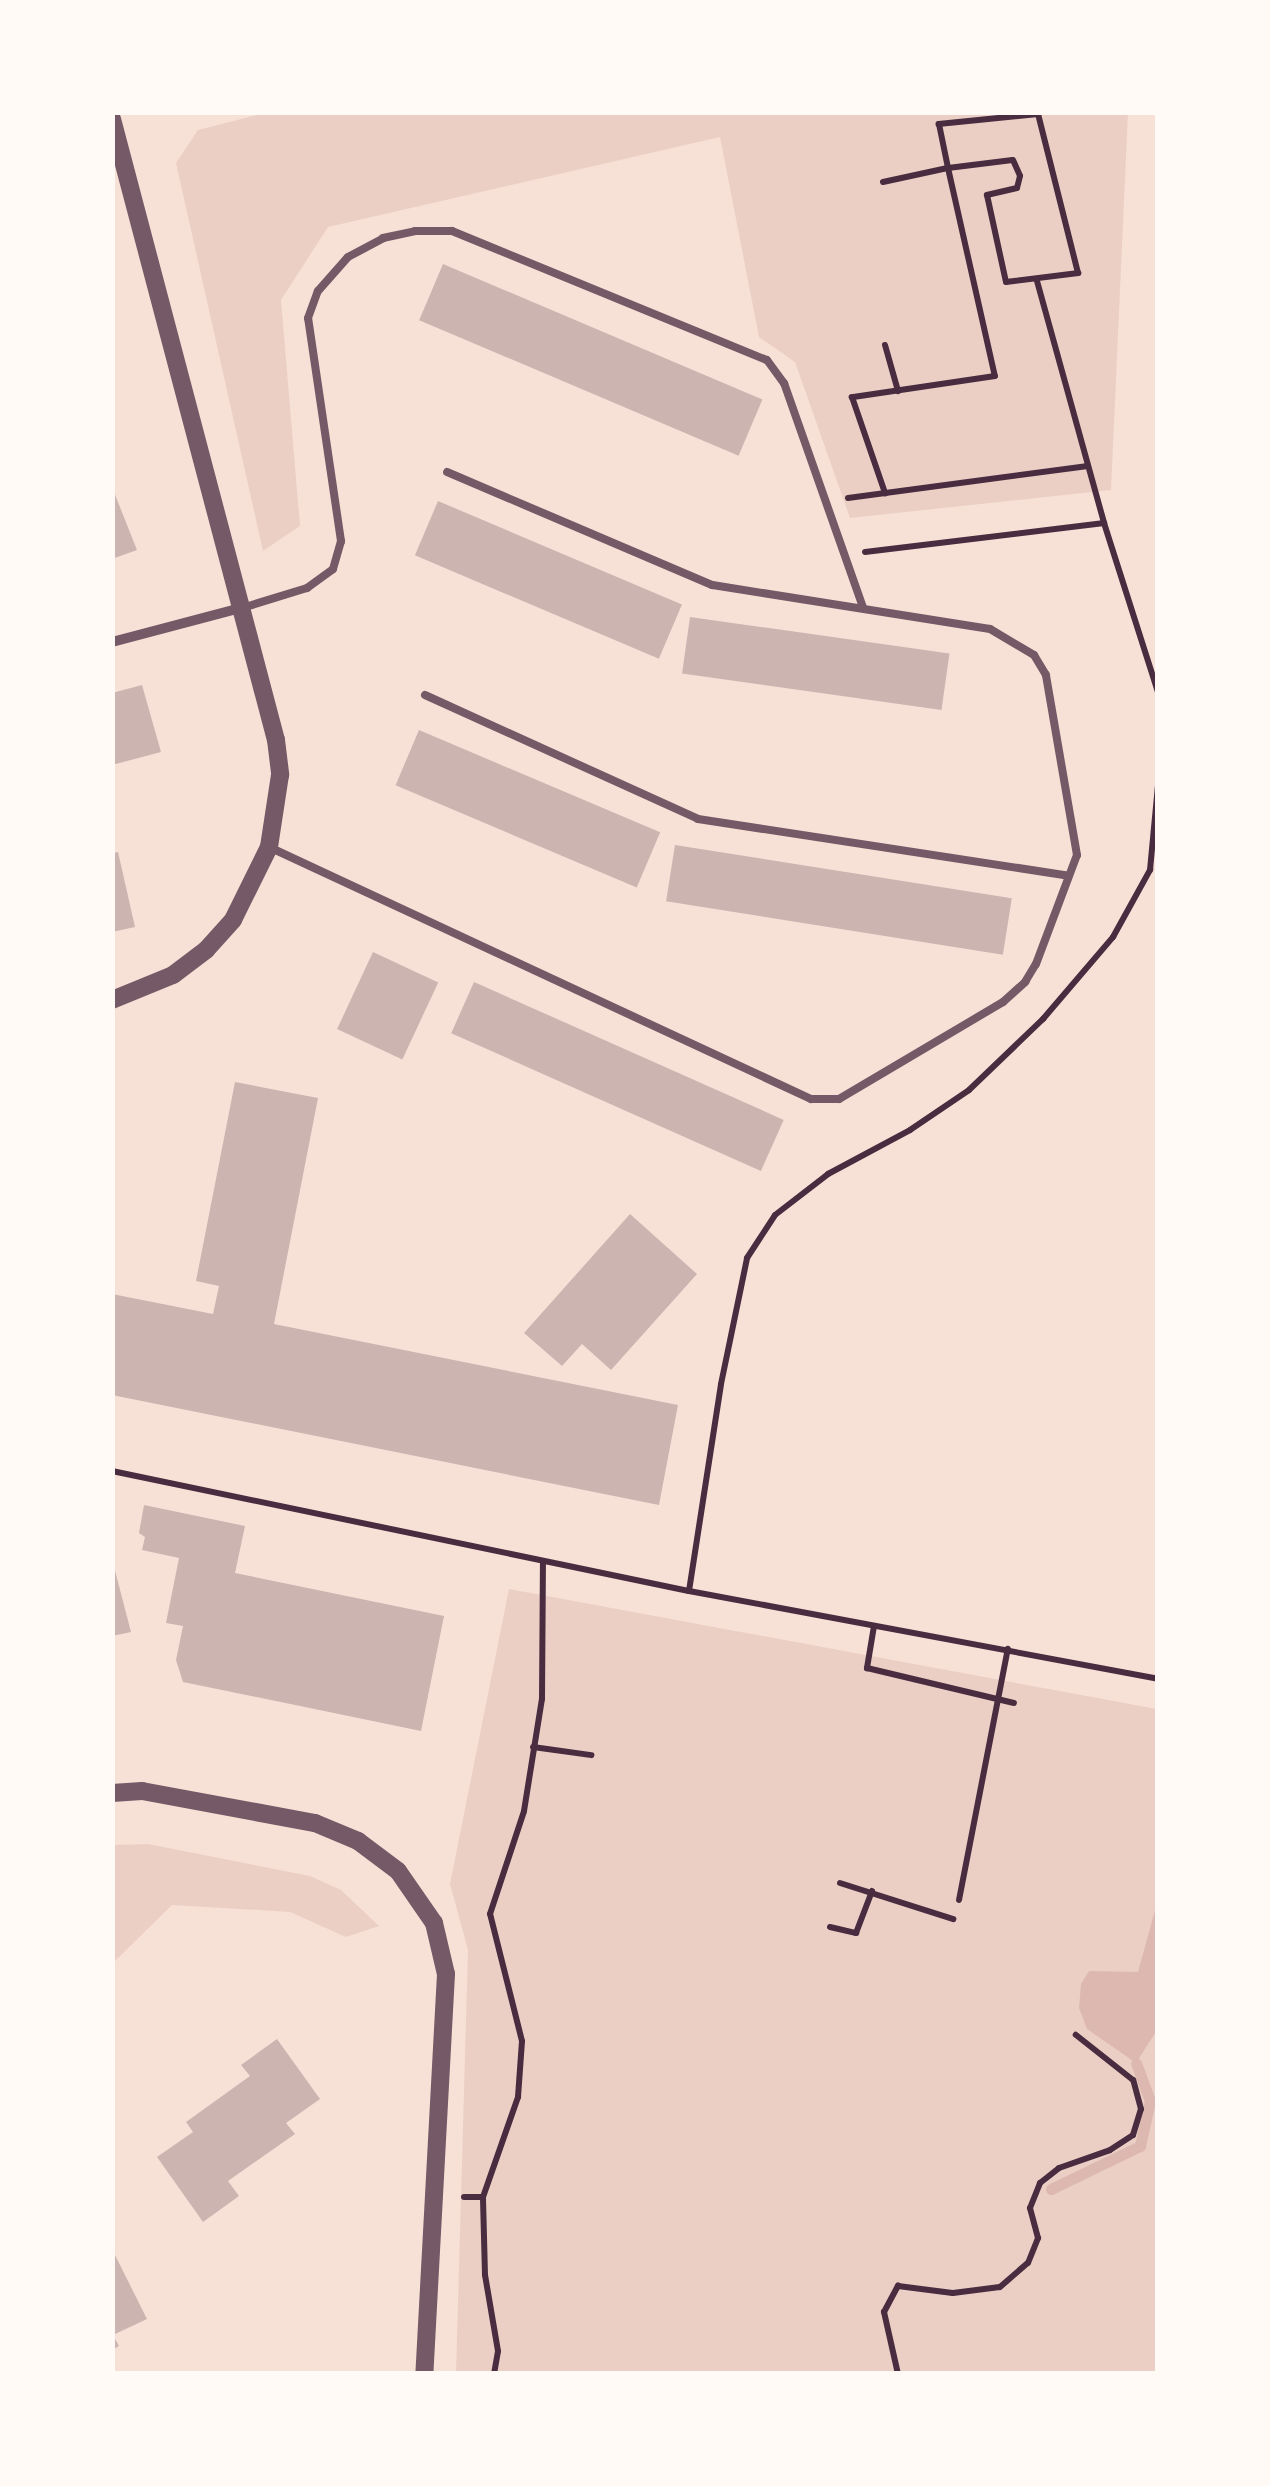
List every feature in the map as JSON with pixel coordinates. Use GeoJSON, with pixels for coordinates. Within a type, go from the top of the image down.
{"type":"FeatureCollection","features":[{"type":"Feature","properties":{"kind":"street"},"geometry":{"type":"LineString","coordinates":[[112,119],[276,740],[280,775],[269,847],[255,883],[233,920],[206,950],[173,974],[112,1000]]}},
{"type":"Feature","properties":{"kind":"street"},"geometry":{"type":"LineString","coordinates":[[112,642],[242,608]]}},
{"type":"Feature","properties":{"kind":"street"},"geometry":{"type":"LineString","coordinates":[[112,1794],[142,1791],[315,1822],[358,1841],[398,1871],[434,1923],[446,1974],[424,2374]]}},
{"type":"Feature","properties":{"kind":"lane"},"geometry":{"type":"LineString","coordinates":[[242,608],[307,588],[333,568],[341,541],[308,318],[318,290],[348,257],[383,238],[415,231],[452,231],[767,360],[784,383],[863,607]]}},
{"type":"Feature","properties":{"kind":"lane"},"geometry":{"type":"LineString","coordinates":[[269,847],[811,1100],[839,1099],[1003,1002],[1025,982],[1036,964],[1077,855],[1046,675],[1034,655],[990,630],[712,585],[448,472]]}},
{"type":"Feature","properties":{"kind":"lane"},"geometry":{"type":"LineString","coordinates":[[425,695],[698,819],[1069,876]]}},
{"type":"Feature","properties":{"kind":"path"},"geometry":{"type":"LineString","coordinates":[[884,182],[948,168],[1013,160],[1020,176],[1018,188],[987,195],[1006,282],[1078,273],[1038,114],[939,124],[948,168],[994,376],[852,396],[885,493]]}},
{"type":"Feature","properties":{"kind":"path"},"geometry":{"type":"LineString","coordinates":[[1037,281],[1104,523],[1157,692]]}},
{"type":"Feature","properties":{"kind":"path"},"geometry":{"type":"LineString","coordinates":[[884,345],[898,391]]}},
{"type":"Feature","properties":{"kind":"path"},"geometry":{"type":"LineString","coordinates":[[848,498],[1088,466]]}},
{"type":"Feature","properties":{"kind":"path"},"geometry":{"type":"LineString","coordinates":[[844,554],[1104,523]]}},
{"type":"Feature","properties":{"kind":"path"},"geometry":{"type":"LineString","coordinates":[[1158,667],[1158,721]]}},
{"type":"Feature","properties":{"kind":"path"},"geometry":{"type":"LineString","coordinates":[[689,1591],[721,1384],[747,1258],[774,1215],[828,1174],[910,1130],[969,1090],[1043,1019],[1113,937],[1150,870],[1158,785]]}},
{"type":"Feature","properties":{"kind":"path"},"geometry":{"type":"LineString","coordinates":[[112,1470],[543,1562],[1158,1679]]}},
{"type":"Feature","properties":{"kind":"path"},"geometry":{"type":"LineString","coordinates":[[494,2374],[498,2351],[484,2275],[484,2197],[518,2097],[522,2040],[490,1914],[524,1811],[542,1699],[543,1562]]}},
{"type":"Feature","properties":{"kind":"path"},"geometry":{"type":"LineString","coordinates":[[874,1626],[867,1668],[1014,1703]]}},
{"type":"Feature","properties":{"kind":"path"},"geometry":{"type":"LineString","coordinates":[[958,1900],[1008,1649]]}},
{"type":"Feature","properties":{"kind":"path"},"geometry":{"type":"LineString","coordinates":[[533,1748],[591,1754]]}},
{"type":"Feature","properties":{"kind":"path"},"geometry":{"type":"LineString","coordinates":[[840,1883],[953,1920]]}},
{"type":"Feature","properties":{"kind":"path"},"geometry":{"type":"LineString","coordinates":[[830,1927],[856,1933],[872,1891]]}},
{"type":"Feature","properties":{"kind":"path"},"geometry":{"type":"LineString","coordinates":[[898,2374],[884,2312],[898,2286],[953,2293],[1000,2288],[1028,2262],[1038,2238],[1030,2208],[1040,2182],[1059,2168],[1110,2150],[1132,2135],[1141,2109],[1133,2080],[1076,2035]]}},
{"type":"Feature","properties":{"kind":"path"},"geometry":{"type":"LineString","coordinates":[[464,2197],[484,2197]]}},
{"type":"Feature","properties":{"kind":"shaded area"},"geometry":{"type":"Polygon","coordinates":[[[265,113],[1128,113],[1111,490],[850,518],[795,362],[759,337],[720,137],[328,227],[281,300],[300,526],[263,551],[176,163],[198,130],[265,113]]]}},
{"type":"Feature","properties":{"kind":"shaded area"},"geometry":{"type":"Polygon","coordinates":[[[509,1589],[1157,1709],[1157,2373],[456,2373],[468,1950],[450,1884],[509,1589]]]}},
{"type":"Feature","properties":{"kind":"shaded area"},"geometry":{"type":"Polygon","coordinates":[[[148,1844],[310,1876],[341,1890],[379,1926],[346,1937],[290,1912],[172,1905],[113,1963],[113,1845],[148,1844]]]}},
{"type":"Feature","properties":{"kind":"shaded area"},"geometry":{"type":"Polygon","coordinates":[[[1157,1903],[1157,2030],[1136,2063],[1087,2029],[1079,2008],[1081,1984],[1089,1971],[1138,1972],[1157,1903]]]}},
{"type":"Feature","properties":{"kind":"building"},"geometry":{"type":"Polygon","coordinates":[[[443,264],[762,400],[739,456],[419,320],[443,264]]]}},
{"type":"Feature","properties":{"kind":"building"},"geometry":{"type":"Polygon","coordinates":[[[112,487],[137,550],[112,559],[112,487]]]}},
{"type":"Feature","properties":{"kind":"building"},"geometry":{"type":"Polygon","coordinates":[[[438,501],[682,605],[659,659],[415,555],[438,501]]]}},
{"type":"Feature","properties":{"kind":"building"},"geometry":{"type":"Polygon","coordinates":[[[690,617],[949,653],[942,710],[682,673],[690,617]]]}},
{"type":"Feature","properties":{"kind":"building"},"geometry":{"type":"Polygon","coordinates":[[[142,685],[161,752],[112,765],[112,693],[142,685]]]}},
{"type":"Feature","properties":{"kind":"building"},"geometry":{"type":"Polygon","coordinates":[[[419,730],[660,832],[637,888],[396,785],[419,730]]]}},
{"type":"Feature","properties":{"kind":"building"},"geometry":{"type":"Polygon","coordinates":[[[675,845],[1012,898],[1003,955],[666,901],[675,845]]]}},
{"type":"Feature","properties":{"kind":"building"},"geometry":{"type":"Polygon","coordinates":[[[118,852],[135,927],[112,932],[112,853],[118,852]]]}},
{"type":"Feature","properties":{"kind":"building"},"geometry":{"type":"Polygon","coordinates":[[[373,952],[438,982],[402,1059],[337,1029],[373,952]]]}},
{"type":"Feature","properties":{"kind":"building"},"geometry":{"type":"Polygon","coordinates":[[[474,982],[784,1120],[761,1171],[451,1033],[474,982]]]}},
{"type":"Feature","properties":{"kind":"building"},"geometry":{"type":"Polygon","coordinates":[[[235,1082],[318,1098],[274,1324],[678,1405],[659,1505],[112,1395],[112,1294],[213,1314],[219,1286],[196,1281],[235,1082]]]}},
{"type":"Feature","properties":{"kind":"building"},"geometry":{"type":"Polygon","coordinates":[[[630,1214],[697,1274],[611,1370],[582,1344],[562,1366],[524,1333],[630,1214]]]}},
{"type":"Feature","properties":{"kind":"building"},"geometry":{"type":"Polygon","coordinates":[[[144,1505],[245,1526],[235,1573],[444,1616],[421,1731],[183,1682],[176,1660],[183,1626],[166,1623],[179,1558],[142,1550],[145,1537],[139,1533],[144,1505]]]}},
{"type":"Feature","properties":{"kind":"building"},"geometry":{"type":"Polygon","coordinates":[[[112,1559],[131,1632],[112,1636],[112,1559]]]}},
{"type":"Feature","properties":{"kind":"building"},"geometry":{"type":"Polygon","coordinates":[[[277,2039],[320,2099],[286,2123],[295,2134],[228,2181],[239,2196],[203,2222],[157,2157],[193,2132],[186,2122],[250,2076],[241,2065],[277,2039]]]}},
{"type":"Feature","properties":{"kind":"building"},"geometry":{"type":"Polygon","coordinates":[[[112,2249],[147,2319],[113,2335],[119,2346],[112,2350],[112,2249]]]}},
{"type":"Feature","properties":{"kind":"waterway"},"geometry":{"type":"LineString","coordinates":[[1051,2189],[1140,2146],[1150,2101],[1136,2063]]}}]}
